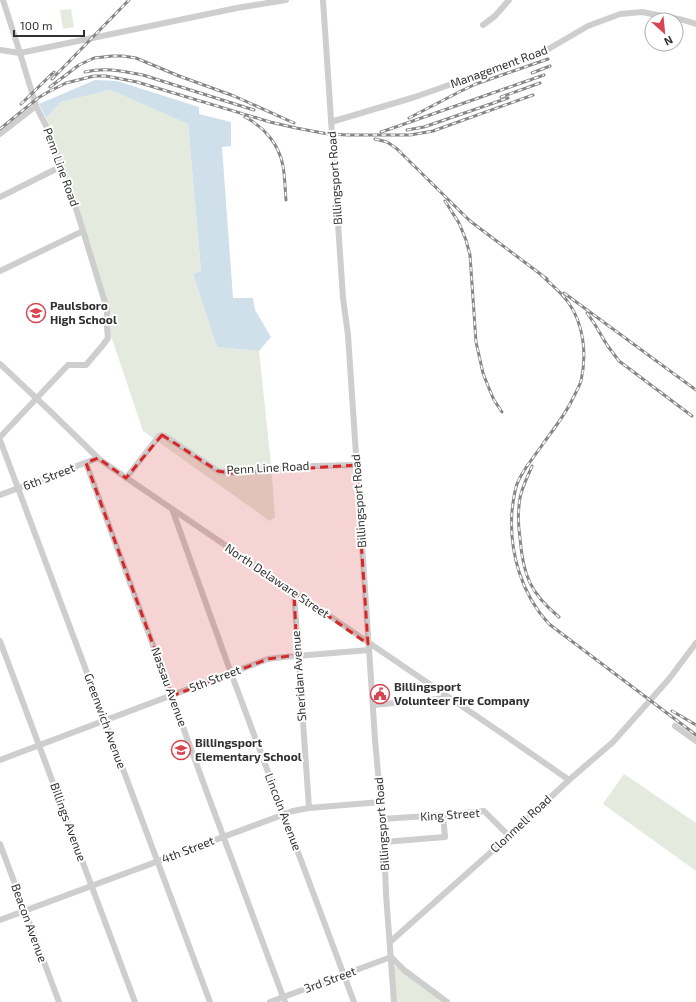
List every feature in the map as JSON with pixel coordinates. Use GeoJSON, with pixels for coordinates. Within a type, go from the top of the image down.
{"type":"FeatureCollection","features":[{"type":"Feature","properties":{"kind":"street","name":"Penn Line Road"},"geometry":{"type":"LineString","coordinates":[[3,0],[36,106],[46,126],[69,186],[107,309],[108,338],[103,346],[86,365],[68,365],[36,399]]}},
{"type":"Feature","properties":{"kind":"street"},"geometry":{"type":"LineString","coordinates":[[0,50],[20,52],[237,8],[286,0]]}},
{"type":"Feature","properties":{"kind":"street","name":"Billingsport Road"},"geometry":{"type":"LineString","coordinates":[[323,0],[343,298],[348,335],[375,739],[384,842],[394,1002]]}},
{"type":"Feature","properties":{"kind":"street"},"geometry":{"type":"LineString","coordinates":[[483,25],[509,0]]}},
{"type":"Feature","properties":{"kind":"street","name":"Management Road"},"geometry":{"type":"LineString","coordinates":[[331,122],[415,97],[545,51],[588,26],[620,14],[642,12],[696,24]]}},
{"type":"Feature","properties":{"kind":"street"},"geometry":{"type":"LineString","coordinates":[[0,134],[36,106]]}},
{"type":"Feature","properties":{"kind":"street"},"geometry":{"type":"LineString","coordinates":[[0,197],[62,166]]}},
{"type":"Feature","properties":{"kind":"street"},"geometry":{"type":"LineString","coordinates":[[0,271],[83,231]]}},
{"type":"Feature","properties":{"kind":"street","name":"North Delaware Street"},"geometry":{"type":"LineString","coordinates":[[0,364],[98,458],[294,592],[369,647],[449,698],[569,780]]}},
{"type":"Feature","properties":{"kind":"street"},"geometry":{"type":"LineString","coordinates":[[0,438],[36,399]]}},
{"type":"Feature","properties":{"kind":"street","name":"Penn Line Road"},"geometry":{"type":"LineString","coordinates":[[126,478],[159,436],[162,435],[218,471],[232,473],[309,466],[356,465]]}},
{"type":"Feature","properties":{"kind":"street","name":"Greenwich Avenue"},"geometry":{"type":"LineString","coordinates":[[0,438],[210,1002]]}},
{"type":"Feature","properties":{"kind":"street","name":"6th Street"},"geometry":{"type":"LineString","coordinates":[[0,495],[98,458]]}},
{"type":"Feature","properties":{"kind":"street","name":"Nassau Avenue"},"geometry":{"type":"LineString","coordinates":[[86,463],[284,1000]]}},
{"type":"Feature","properties":{"kind":"street","name":"Lincoln Avenue"},"geometry":{"type":"LineString","coordinates":[[172,509],[231,673],[354,1002]]}},
{"type":"Feature","properties":{"kind":"street","name":"Sheridan Avenue"},"geometry":{"type":"LineString","coordinates":[[294,592],[297,655],[309,808]]}},
{"type":"Feature","properties":{"kind":"street","name":"Billings Avenue"},"geometry":{"type":"LineString","coordinates":[[0,641],[135,1002]]}},
{"type":"Feature","properties":{"kind":"street","name":"Clonmell Road"},"geometry":{"type":"LineString","coordinates":[[390,942],[613,742],[649,703],[696,643]]}},
{"type":"Feature","properties":{"kind":"street","name":"5th Street"},"geometry":{"type":"LineString","coordinates":[[0,760],[268,659],[369,647]]}},
{"type":"Feature","properties":{"kind":"street"},"geometry":{"type":"LineString","coordinates":[[373,705],[449,698]]}},
{"type":"Feature","properties":{"kind":"street"},"geometry":{"type":"LineString","coordinates":[[675,726],[696,741]]}},
{"type":"Feature","properties":{"kind":"street","name":"4th Street"},"geometry":{"type":"LineString","coordinates":[[0,920],[302,808],[381,802]]}},
{"type":"Feature","properties":{"kind":"street","name":"King Street"},"geometry":{"type":"LineString","coordinates":[[382,819],[484,811],[509,836]]}},
{"type":"Feature","properties":{"kind":"street"},"geometry":{"type":"LineString","coordinates":[[384,842],[445,837],[443,815]]}},
{"type":"Feature","properties":{"kind":"street","name":"Beacon Avenue"},"geometry":{"type":"LineString","coordinates":[[0,844],[59,1002]]}},
{"type":"Feature","properties":{"kind":"street"},"geometry":{"type":"LineString","coordinates":[[391,957],[404,970],[447,1002]]}},
{"type":"Feature","properties":{"kind":"street","name":"3rd Street"},"geometry":{"type":"LineString","coordinates":[[270,1002],[284,1000],[344,974],[391,957]]}},
{"type":"Feature","properties":{"kind":"highlighted area"},"geometry":{"type":"Polygon","coordinates":[[[162,435],[218,471],[232,473],[356,465],[368,644],[294,592],[297,655],[268,659],[172,696],[86,463],[98,458],[126,478],[162,435]]]}},
{"type":"Feature","properties":{"kind":"shaded area"},"geometry":{"type":"Polygon","coordinates":[[[71,9],[74,27],[63,29],[60,10],[71,9]]]}},
{"type":"Feature","properties":{"kind":"shaded area"},"geometry":{"type":"Polygon","coordinates":[[[110,90],[188,124],[201,272],[193,274],[217,347],[259,351],[275,517],[270,521],[143,431],[109,330],[112,319],[46,118],[61,102],[110,90]]]}},
{"type":"Feature","properties":{"kind":"shaded area"},"geometry":{"type":"Polygon","coordinates":[[[624,774],[696,823],[696,871],[603,804],[624,774]]]}},
{"type":"Feature","properties":{"kind":"shaded area"},"geometry":{"type":"Polygon","coordinates":[[[392,964],[446,1002],[395,1002],[392,964]]]}},
{"type":"Feature","properties":{"kind":"water"},"geometry":{"type":"Polygon","coordinates":[[[95,80],[117,81],[199,107],[199,114],[231,122],[231,146],[222,147],[233,298],[253,298],[255,310],[271,337],[259,351],[217,347],[193,274],[201,271],[188,124],[110,90],[61,102],[46,118],[39,104],[95,80]]]}},
{"type":"Feature","properties":{"kind":"railway"},"geometry":{"type":"LineString","coordinates":[[52,79],[129,0]]}},
{"type":"Feature","properties":{"kind":"railway"},"geometry":{"type":"LineString","coordinates":[[50,87],[79,65],[94,58],[123,56],[136,58],[179,76],[234,96],[294,123]]}},
{"type":"Feature","properties":{"kind":"railway"},"geometry":{"type":"LineString","coordinates":[[409,118],[476,84],[548,59]]}},
{"type":"Feature","properties":{"kind":"railway"},"geometry":{"type":"LineString","coordinates":[[532,73],[550,66]]}},
{"type":"Feature","properties":{"kind":"railway"},"geometry":{"type":"LineString","coordinates":[[85,72],[107,70],[143,75],[254,110]]}},
{"type":"Feature","properties":{"kind":"railway"},"geometry":{"type":"LineString","coordinates":[[21,104],[54,72]]}},
{"type":"Feature","properties":{"kind":"railway"},"geometry":{"type":"LineString","coordinates":[[381,132],[544,75]]}},
{"type":"Feature","properties":{"kind":"railway"},"geometry":{"type":"LineString","coordinates":[[0,129],[38,98],[48,92],[66,83],[94,76],[106,76],[137,82],[270,122],[328,134],[348,135],[410,135],[433,131],[533,95]]}},
{"type":"Feature","properties":{"kind":"railway"},"geometry":{"type":"LineString","coordinates":[[501,97],[540,83]]}},
{"type":"Feature","properties":{"kind":"railway"},"geometry":{"type":"LineString","coordinates":[[407,130],[424,127],[508,98]]}},
{"type":"Feature","properties":{"kind":"railway"},"geometry":{"type":"LineString","coordinates":[[245,117],[264,131],[270,137],[278,150],[283,166],[286,200]]}},
{"type":"Feature","properties":{"kind":"railway"},"geometry":{"type":"LineString","coordinates":[[375,139],[387,142],[396,148],[470,221],[547,279]]}},
{"type":"Feature","properties":{"kind":"railway"},"geometry":{"type":"LineString","coordinates":[[445,201],[459,223],[466,240],[470,255],[476,342],[483,373],[494,400],[502,412]]}},
{"type":"Feature","properties":{"kind":"railway"},"geometry":{"type":"LineString","coordinates":[[542,276],[556,288],[568,302],[578,320],[583,340],[584,361],[581,381],[578,388],[560,421],[526,467],[517,484],[514,494],[512,511],[513,541],[515,556],[524,586],[539,612],[549,624],[696,735]]}},
{"type":"Feature","properties":{"kind":"railway"},"geometry":{"type":"LineString","coordinates":[[564,293],[696,390]]}},
{"type":"Feature","properties":{"kind":"railway"},"geometry":{"type":"LineString","coordinates":[[587,313],[619,361],[692,416]]}},
{"type":"Feature","properties":{"kind":"railway"},"geometry":{"type":"LineString","coordinates":[[532,466],[522,490],[519,507],[518,518],[523,563],[535,591],[541,600],[559,617]]}},
{"type":"Feature","properties":{"kind":"railway"},"geometry":{"type":"LineString","coordinates":[[672,711],[696,725]]}},
{"type":"Feature","properties":{"kind":"place","name":"Paulsboro High School"},"geometry":{"type":"Point","coordinates":[36,313]}},
{"type":"Feature","properties":{"kind":"place","name":"Billingsport Volunteer Fire Company"},"geometry":{"type":"Point","coordinates":[380,694]}},
{"type":"Feature","properties":{"kind":"place","name":"Billingsport Elementary School"},"geometry":{"type":"Point","coordinates":[181,750]}}]}
